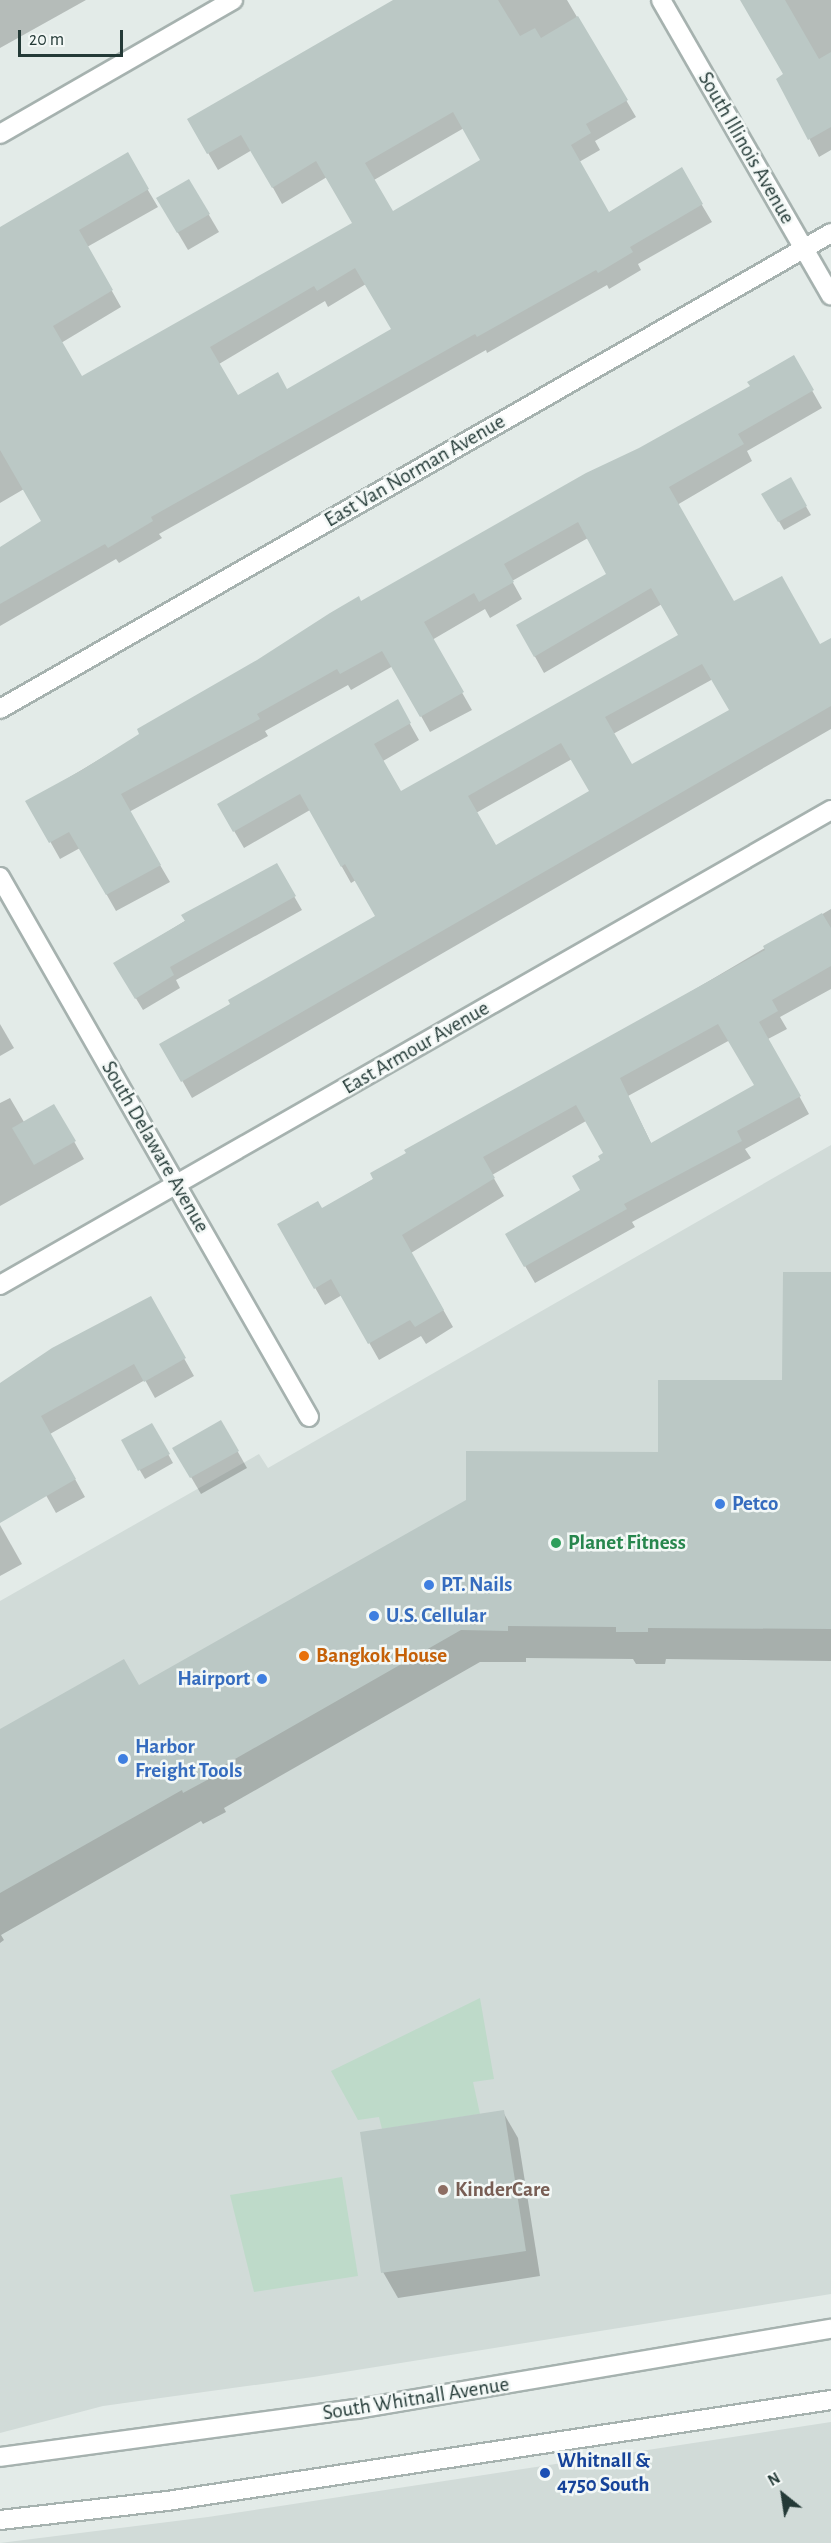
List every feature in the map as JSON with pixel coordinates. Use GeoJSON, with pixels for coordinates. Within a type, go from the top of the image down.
{"type":"FeatureCollection","features":[{"type":"Feature","properties":{"kind":"street"},"geometry":{"type":"LineString","coordinates":[[0,134],[233,0]]}},
{"type":"Feature","properties":{"kind":"street","name":"South Illinois Avenue"},"geometry":{"type":"LineString","coordinates":[[661,0],[831,296]]}},
{"type":"Feature","properties":{"kind":"street","name":"East Van Norman Avenue"},"geometry":{"type":"LineString","coordinates":[[0,708],[831,233]]}},
{"type":"Feature","properties":{"kind":"street","name":"East Armour Avenue"},"geometry":{"type":"LineString","coordinates":[[0,1285],[831,810]]}},
{"type":"Feature","properties":{"kind":"street","name":"South Delaware Avenue"},"geometry":{"type":"LineString","coordinates":[[0,877],[309,1417]]}},
{"type":"Feature","properties":{"kind":"street","name":"South Whitnall Avenue"},"geometry":{"type":"LineString","coordinates":[[0,2457],[356,2409],[831,2329]]}},
{"type":"Feature","properties":{"kind":"street"},"geometry":{"type":"LineString","coordinates":[[0,2520],[167,2501],[831,2400]]}},
{"type":"Feature","properties":{"kind":"shaded area"},"geometry":{"type":"Polygon","coordinates":[[[831,1145],[831,2294],[313,2377],[103,2406],[0,2433],[0,1601],[259,1454],[268,1468],[831,1145]]]}},
{"type":"Feature","properties":{"kind":"shaded area"},"geometry":{"type":"Polygon","coordinates":[[[831,2422],[831,2543],[0,2543],[208,2517],[831,2422]]]}},
{"type":"Feature","properties":{"kind":"green space"},"geometry":{"type":"Polygon","coordinates":[[[480,1998],[494,2079],[473,2082],[480,2114],[382,2129],[379,2117],[358,2120],[331,2071],[480,1998]]]}},
{"type":"Feature","properties":{"kind":"green space"},"geometry":{"type":"Polygon","coordinates":[[[342,2177],[358,2276],[254,2292],[230,2195],[342,2177]]]}},
{"type":"Feature","properties":{"kind":"building"},"geometry":{"type":"Polygon","coordinates":[[[393,0],[498,0],[520,36],[535,28],[541,38],[578,16],[628,100],[586,124],[591,133],[571,145],[609,212],[682,167],[703,204],[630,247],[633,252],[598,273],[596,270],[477,337],[475,334],[151,517],[153,521],[108,548],[105,544],[0,604],[0,547],[41,521],[0,450],[0,227],[128,152],[149,189],[79,230],[113,290],[53,326],[82,376],[352,223],[316,161],[272,188],[241,135],[207,154],[187,119],[393,0]],[[453,112],[365,163],[393,211],[480,160],[453,112]],[[355,268],[317,291],[314,286],[210,347],[238,395],[278,372],[287,389],[391,329],[355,268]]]}},
{"type":"Feature","properties":{"kind":"building"},"geometry":{"type":"Polygon","coordinates":[[[740,0],[785,0],[819,59],[831,52],[831,127],[808,140],[776,79],[783,74],[740,0]]]}},
{"type":"Feature","properties":{"kind":"building"},"geometry":{"type":"Polygon","coordinates":[[[189,179],[210,214],[177,233],[156,198],[189,179]]]}},
{"type":"Feature","properties":{"kind":"building"},"geometry":{"type":"Polygon","coordinates":[[[794,355],[814,390],[738,434],[744,444],[669,487],[734,601],[782,576],[820,644],[831,638],[831,706],[181,1082],[159,1044],[230,1004],[228,1000],[375,916],[345,864],[341,867],[300,794],[233,832],[217,804],[398,699],[411,723],[374,744],[401,791],[678,635],[651,588],[534,657],[516,625],[606,574],[578,522],[504,564],[514,582],[479,602],[474,593],[424,622],[464,692],[420,717],[382,651],[340,674],[337,669],[257,714],[260,719],[121,794],[161,865],[106,895],[69,832],[49,843],[25,801],[82,770],[139,734],[137,729],[257,660],[359,596],[361,601],[586,473],[639,448],[750,386],[747,382],[794,355]],[[702,664],[605,717],[632,764],[729,710],[702,664]],[[561,743],[468,796],[496,845],[589,791],[561,743]]]}},
{"type":"Feature","properties":{"kind":"building"},"geometry":{"type":"Polygon","coordinates":[[[791,477],[807,506],[778,522],[761,494],[791,477]]]}},
{"type":"Feature","properties":{"kind":"building"},"geometry":{"type":"Polygon","coordinates":[[[277,863],[296,896],[170,967],[174,975],[135,999],[113,963],[185,921],[181,915],[277,863]]]}},
{"type":"Feature","properties":{"kind":"building"},"geometry":{"type":"Polygon","coordinates":[[[822,913],[831,928],[831,966],[772,1000],[778,1011],[759,1022],[801,1096],[737,1131],[742,1141],[624,1204],[627,1209],[524,1267],[505,1234],[580,1190],[572,1176],[600,1160],[598,1156],[603,1153],[576,1105],[483,1157],[495,1178],[402,1235],[444,1310],[415,1327],[410,1320],[368,1344],[331,1279],[314,1289],[277,1224],[318,1201],[322,1208],[373,1179],[370,1173],[406,1153],[404,1150],[765,950],[763,946],[822,913]],[[718,1024],[620,1078],[651,1143],[754,1085],[718,1024]]]}},
{"type":"Feature","properties":{"kind":"building"},"geometry":{"type":"Polygon","coordinates":[[[54,1104],[76,1141],[34,1165],[12,1128],[54,1104]]]}},
{"type":"Feature","properties":{"kind":"building"},"geometry":{"type":"Polygon","coordinates":[[[783,1272],[831,1272],[831,1629],[648,1628],[648,1632],[616,1632],[616,1627],[508,1626],[508,1631],[461,1630],[207,1775],[209,1779],[183,1793],[182,1790],[0,1893],[0,1729],[124,1659],[139,1685],[466,1500],[466,1451],[658,1452],[658,1380],[782,1380],[783,1272]]]}},
{"type":"Feature","properties":{"kind":"building"},"geometry":{"type":"Polygon","coordinates":[[[151,1296],[186,1358],[144,1382],[134,1364],[41,1416],[76,1479],[0,1523],[0,1383],[52,1348],[151,1296]]]}},
{"type":"Feature","properties":{"kind":"building"},"geometry":{"type":"Polygon","coordinates":[[[221,1420],[239,1451],[190,1478],[172,1448],[221,1420]]]}},
{"type":"Feature","properties":{"kind":"building"},"geometry":{"type":"Polygon","coordinates":[[[152,1423],[170,1454],[138,1471],[121,1440],[152,1423]]]}},
{"type":"Feature","properties":{"kind":"building","name":"KinderCare"},"geometry":{"type":"Polygon","coordinates":[[[504,2110],[526,2251],[381,2273],[360,2132],[504,2110]]]}},
{"type":"Feature","properties":{"kind":"place","name":"Petco"},"geometry":{"type":"Point","coordinates":[720,1504]}},
{"type":"Feature","properties":{"kind":"place","name":"Planet Fitness"},"geometry":{"type":"Point","coordinates":[556,1543]}},
{"type":"Feature","properties":{"kind":"place","name":"P.T. Nails"},"geometry":{"type":"Point","coordinates":[429,1585]}},
{"type":"Feature","properties":{"kind":"place","name":"U.S. Cellular"},"geometry":{"type":"Point","coordinates":[374,1616]}},
{"type":"Feature","properties":{"kind":"place","name":"Bangkok House"},"geometry":{"type":"Point","coordinates":[304,1656]}},
{"type":"Feature","properties":{"kind":"place","name":"Hairport"},"geometry":{"type":"Point","coordinates":[262,1679]}},
{"type":"Feature","properties":{"kind":"place","name":"Harbor Freight Tools"},"geometry":{"type":"Point","coordinates":[123,1759]}},
{"type":"Feature","properties":{"kind":"place","name":"KinderCare"},"geometry":{"type":"Point","coordinates":[443,2190]}},
{"type":"Feature","properties":{"kind":"place","name":"Whitnall & 4750 South"},"geometry":{"type":"Point","coordinates":[545,2473]}}]}
